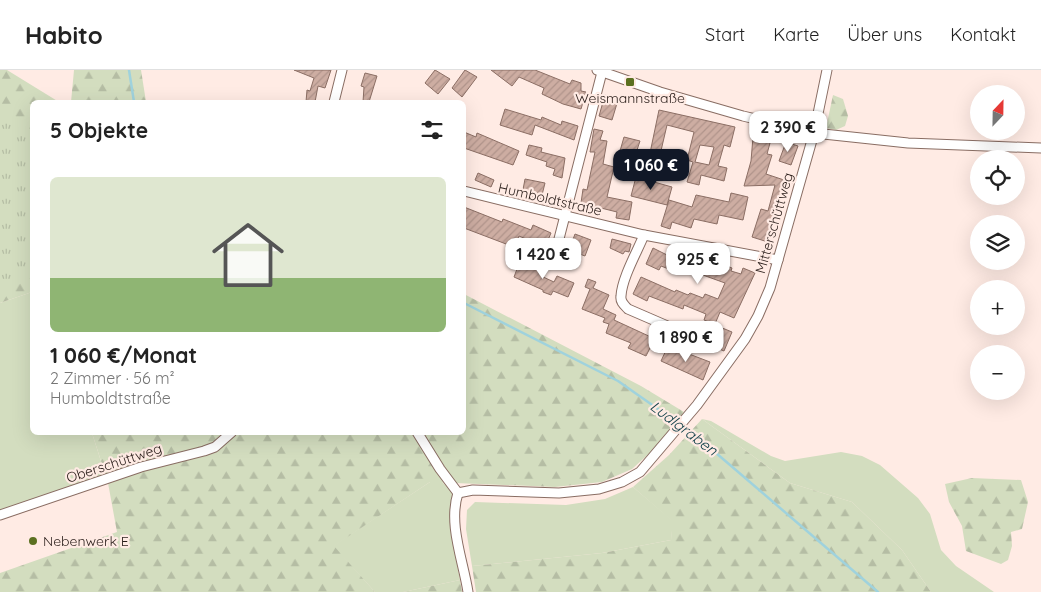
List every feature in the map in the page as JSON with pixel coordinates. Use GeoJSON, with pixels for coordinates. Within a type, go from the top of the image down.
{"type":"FeatureCollection","features":[{"type":"Feature","properties":{"kind":"street"},"geometry":{"type":"LineString","coordinates":[[334,100],[342,70]]}},
{"type":"Feature","properties":{"kind":"street","name":"Mitterschüttweg"},"geometry":{"type":"LineString","coordinates":[[458,493],[473,490],[559,493],[599,489],[622,482],[640,472],[674,433],[745,340],[770,288],[814,133],[827,70]]}},
{"type":"Feature","properties":{"kind":"street"},"geometry":{"type":"LineString","coordinates":[[553,262],[599,71],[743,116],[814,133],[908,143],[1041,148]]}},
{"type":"Feature","properties":{"kind":"street","name":"Humboldtstraße"},"geometry":{"type":"LineString","coordinates":[[466,192],[644,235],[778,260]]}},
{"type":"Feature","properties":{"kind":"street"},"geometry":{"type":"LineString","coordinates":[[644,235],[620,297],[622,304],[628,309],[695,338]]}},
{"type":"Feature","properties":{"kind":"street","name":"Oberschüttweg"},"geometry":{"type":"LineString","coordinates":[[0,515],[141,467],[204,452],[215,447],[229,435]]}},
{"type":"Feature","properties":{"kind":"street"},"geometry":{"type":"LineString","coordinates":[[419,435],[458,493],[454,507],[454,526],[468,592]]}},
{"type":"Feature","properties":{"kind":"green space"},"geometry":{"type":"Polygon","coordinates":[[[0,70],[7,70],[56,100],[30,100],[30,151],[0,129],[0,70]]]}},
{"type":"Feature","properties":{"kind":"green space"},"geometry":{"type":"Polygon","coordinates":[[[74,70],[141,70],[146,100],[71,100],[74,70]]]}},
{"type":"Feature","properties":{"kind":"green space"},"geometry":{"type":"Polygon","coordinates":[[[833,95],[843,99],[848,116],[845,126],[836,130],[826,128],[833,95]]]}},
{"type":"Feature","properties":{"kind":"green space"},"geometry":{"type":"Polygon","coordinates":[[[0,114],[30,136],[30,278],[0,285],[0,114]]]}},
{"type":"Feature","properties":{"kind":"green space"},"geometry":{"type":"Polygon","coordinates":[[[0,233],[30,239],[30,293],[0,303],[0,233]]]}},
{"type":"Feature","properties":{"kind":"green space"},"geometry":{"type":"Polygon","coordinates":[[[30,293],[30,435],[93,435],[106,477],[0,511],[0,303],[30,293]]]}},
{"type":"Feature","properties":{"kind":"green space"},"geometry":{"type":"Polygon","coordinates":[[[466,295],[641,386],[684,412],[653,450],[632,469],[602,482],[555,487],[430,482],[334,546],[375,592],[0,592],[0,573],[117,532],[108,483],[93,435],[466,435],[466,295]]]}},
{"type":"Feature","properties":{"kind":"green space"},"geometry":{"type":"Polygon","coordinates":[[[702,419],[711,421],[771,456],[785,461],[841,452],[862,456],[880,465],[918,498],[930,514],[941,550],[956,566],[994,592],[931,592],[902,550],[852,502],[790,483],[702,419]]]}},
{"type":"Feature","properties":{"kind":"green space"},"geometry":{"type":"Polygon","coordinates":[[[702,419],[790,483],[852,502],[902,550],[931,592],[476,592],[472,566],[602,553],[671,540],[672,521],[633,487],[669,455],[702,419]]]}},
{"type":"Feature","properties":{"kind":"green space"},"geometry":{"type":"Polygon","coordinates":[[[972,478],[1021,480],[1028,502],[1022,529],[1011,532],[1012,546],[1008,560],[1001,564],[966,551],[962,526],[949,502],[945,484],[972,478]]]}},
{"type":"Feature","properties":{"kind":"green space"},"geometry":{"type":"Polygon","coordinates":[[[430,482],[442,482],[453,492],[450,526],[460,580],[403,592],[375,592],[333,546],[430,482]]]}},
{"type":"Feature","properties":{"kind":"green space"},"geometry":{"type":"Polygon","coordinates":[[[633,487],[673,521],[671,540],[602,553],[472,566],[466,529],[467,510],[475,502],[566,505],[605,499],[633,487]]]}},
{"type":"Feature","properties":{"kind":"green space"},"geometry":{"type":"Polygon","coordinates":[[[460,580],[462,592],[403,592],[460,580]]]}},
{"type":"Feature","properties":{"kind":"building"},"geometry":{"type":"Polygon","coordinates":[[[294,70],[331,70],[325,88],[318,86],[315,100],[306,100],[307,90],[310,91],[314,78],[294,70]]]}},
{"type":"Feature","properties":{"kind":"building"},"geometry":{"type":"Polygon","coordinates":[[[435,70],[450,79],[438,94],[425,83],[435,70]]]}},
{"type":"Feature","properties":{"kind":"building"},"geometry":{"type":"Polygon","coordinates":[[[465,70],[477,77],[462,97],[452,88],[465,70]]]}},
{"type":"Feature","properties":{"kind":"building"},"geometry":{"type":"Polygon","coordinates":[[[491,70],[535,70],[570,84],[572,80],[581,83],[581,91],[586,92],[581,109],[563,104],[542,94],[544,88],[519,77],[512,86],[491,70]]]}},
{"type":"Feature","properties":{"kind":"building"},"geometry":{"type":"Polygon","coordinates":[[[365,73],[377,76],[370,100],[363,100],[364,87],[361,86],[365,73]]]}},
{"type":"Feature","properties":{"kind":"building"},"geometry":{"type":"Polygon","coordinates":[[[605,95],[618,100],[612,120],[599,116],[605,95]]]}},
{"type":"Feature","properties":{"kind":"building"},"geometry":{"type":"Polygon","coordinates":[[[505,109],[541,120],[542,117],[561,125],[562,121],[578,126],[574,140],[535,125],[532,135],[500,125],[505,109]]]}},
{"type":"Feature","properties":{"kind":"building"},"geometry":{"type":"Polygon","coordinates":[[[659,110],[735,127],[730,147],[724,145],[718,166],[727,168],[724,181],[701,175],[699,185],[687,182],[693,162],[687,160],[694,132],[667,125],[660,155],[650,153],[659,110]],[[700,145],[695,162],[709,165],[714,147],[700,145]]]}},
{"type":"Feature","properties":{"kind":"building"},"geometry":{"type":"Polygon","coordinates":[[[594,129],[603,131],[600,140],[607,141],[603,164],[614,167],[607,197],[632,202],[629,220],[616,218],[617,212],[581,203],[583,189],[587,190],[595,152],[590,152],[594,129]]]}},
{"type":"Feature","properties":{"kind":"building"},"geometry":{"type":"Polygon","coordinates":[[[466,133],[476,137],[477,133],[519,151],[513,165],[466,149],[466,133]]]}},
{"type":"Feature","properties":{"kind":"building"},"geometry":{"type":"Polygon","coordinates":[[[624,137],[640,141],[635,156],[620,151],[624,137]]]}},
{"type":"Feature","properties":{"kind":"building"},"geometry":{"type":"Polygon","coordinates":[[[753,137],[770,143],[767,154],[772,155],[766,174],[793,183],[784,184],[768,242],[752,237],[761,209],[768,211],[775,185],[744,186],[751,161],[753,137]]]}},
{"type":"Feature","properties":{"kind":"building"},"geometry":{"type":"Polygon","coordinates":[[[786,142],[798,146],[791,165],[779,161],[786,142]]]}},
{"type":"Feature","properties":{"kind":"building"},"geometry":{"type":"Polygon","coordinates":[[[529,145],[542,148],[541,152],[565,158],[562,178],[553,175],[555,169],[546,166],[547,162],[526,155],[529,145]]]}},
{"type":"Feature","properties":{"kind":"building"},"geometry":{"type":"Polygon","coordinates":[[[478,173],[494,180],[491,187],[475,180],[478,173]]]}},
{"type":"Feature","properties":{"kind":"building"},"geometry":{"type":"Polygon","coordinates":[[[636,177],[672,187],[667,205],[631,196],[636,177]]]}},
{"type":"Feature","properties":{"kind":"building"},"geometry":{"type":"Polygon","coordinates":[[[525,179],[545,183],[541,199],[522,195],[525,179]]]}},
{"type":"Feature","properties":{"kind":"building"},"geometry":{"type":"Polygon","coordinates":[[[731,193],[748,197],[743,220],[719,215],[717,224],[694,219],[691,228],[672,222],[670,229],[661,226],[669,200],[692,207],[696,195],[729,202],[731,193]]]}},
{"type":"Feature","properties":{"kind":"building"},"geometry":{"type":"Polygon","coordinates":[[[466,208],[502,222],[503,219],[531,230],[533,225],[551,233],[545,247],[519,236],[514,247],[466,229],[466,208]]]}},
{"type":"Feature","properties":{"kind":"building"},"geometry":{"type":"Polygon","coordinates":[[[575,234],[591,240],[585,256],[569,250],[575,234]]]}},
{"type":"Feature","properties":{"kind":"building"},"geometry":{"type":"Polygon","coordinates":[[[612,239],[631,244],[629,252],[625,251],[623,254],[610,248],[612,239]]]}},
{"type":"Feature","properties":{"kind":"building"},"geometry":{"type":"Polygon","coordinates":[[[653,248],[667,255],[669,251],[693,261],[695,257],[705,261],[707,258],[732,268],[731,271],[741,274],[743,268],[755,273],[734,318],[720,312],[715,324],[704,320],[706,314],[684,305],[683,309],[649,296],[647,301],[633,294],[641,277],[675,292],[676,290],[688,295],[690,293],[703,298],[705,294],[718,299],[725,283],[700,274],[699,276],[680,270],[679,273],[661,266],[659,270],[646,264],[653,248]]]}},
{"type":"Feature","properties":{"kind":"building"},"geometry":{"type":"Polygon","coordinates":[[[520,261],[544,270],[541,276],[554,282],[557,276],[574,283],[568,297],[553,291],[551,295],[514,277],[520,261]]]}},
{"type":"Feature","properties":{"kind":"building"},"geometry":{"type":"Polygon","coordinates":[[[588,279],[596,282],[593,288],[609,295],[603,309],[616,315],[614,320],[653,338],[655,333],[669,339],[664,349],[652,344],[646,356],[628,348],[631,343],[606,333],[609,324],[603,322],[605,318],[582,309],[590,289],[585,287],[588,279]]]}},
{"type":"Feature","properties":{"kind":"building"},"geometry":{"type":"Polygon","coordinates":[[[715,325],[732,332],[724,351],[707,344],[715,325]]]}},
{"type":"Feature","properties":{"kind":"building"},"geometry":{"type":"Polygon","coordinates":[[[668,346],[710,362],[703,380],[661,361],[668,346]]]}},
{"type":"Feature","properties":{"kind":"waterway","name":"Ludlgraben"},"geometry":{"type":"LineString","coordinates":[[129,70],[134,100]]}},
{"type":"Feature","properties":{"kind":"waterway","name":"Ludlgraben"},"geometry":{"type":"LineString","coordinates":[[466,304],[618,381],[678,423]]}},
{"type":"Feature","properties":{"kind":"waterway","name":"Ludlgraben"},"geometry":{"type":"LineString","coordinates":[[682,426],[878,592]]}},
{"type":"Feature","properties":{"kind":"place","name":"Weismannstraße"},"geometry":{"type":"Point","coordinates":[630,82]}},
{"type":"Feature","properties":{"kind":"place","name":"Nebenwerk E"},"geometry":{"type":"Point","coordinates":[33,541]}}]}
